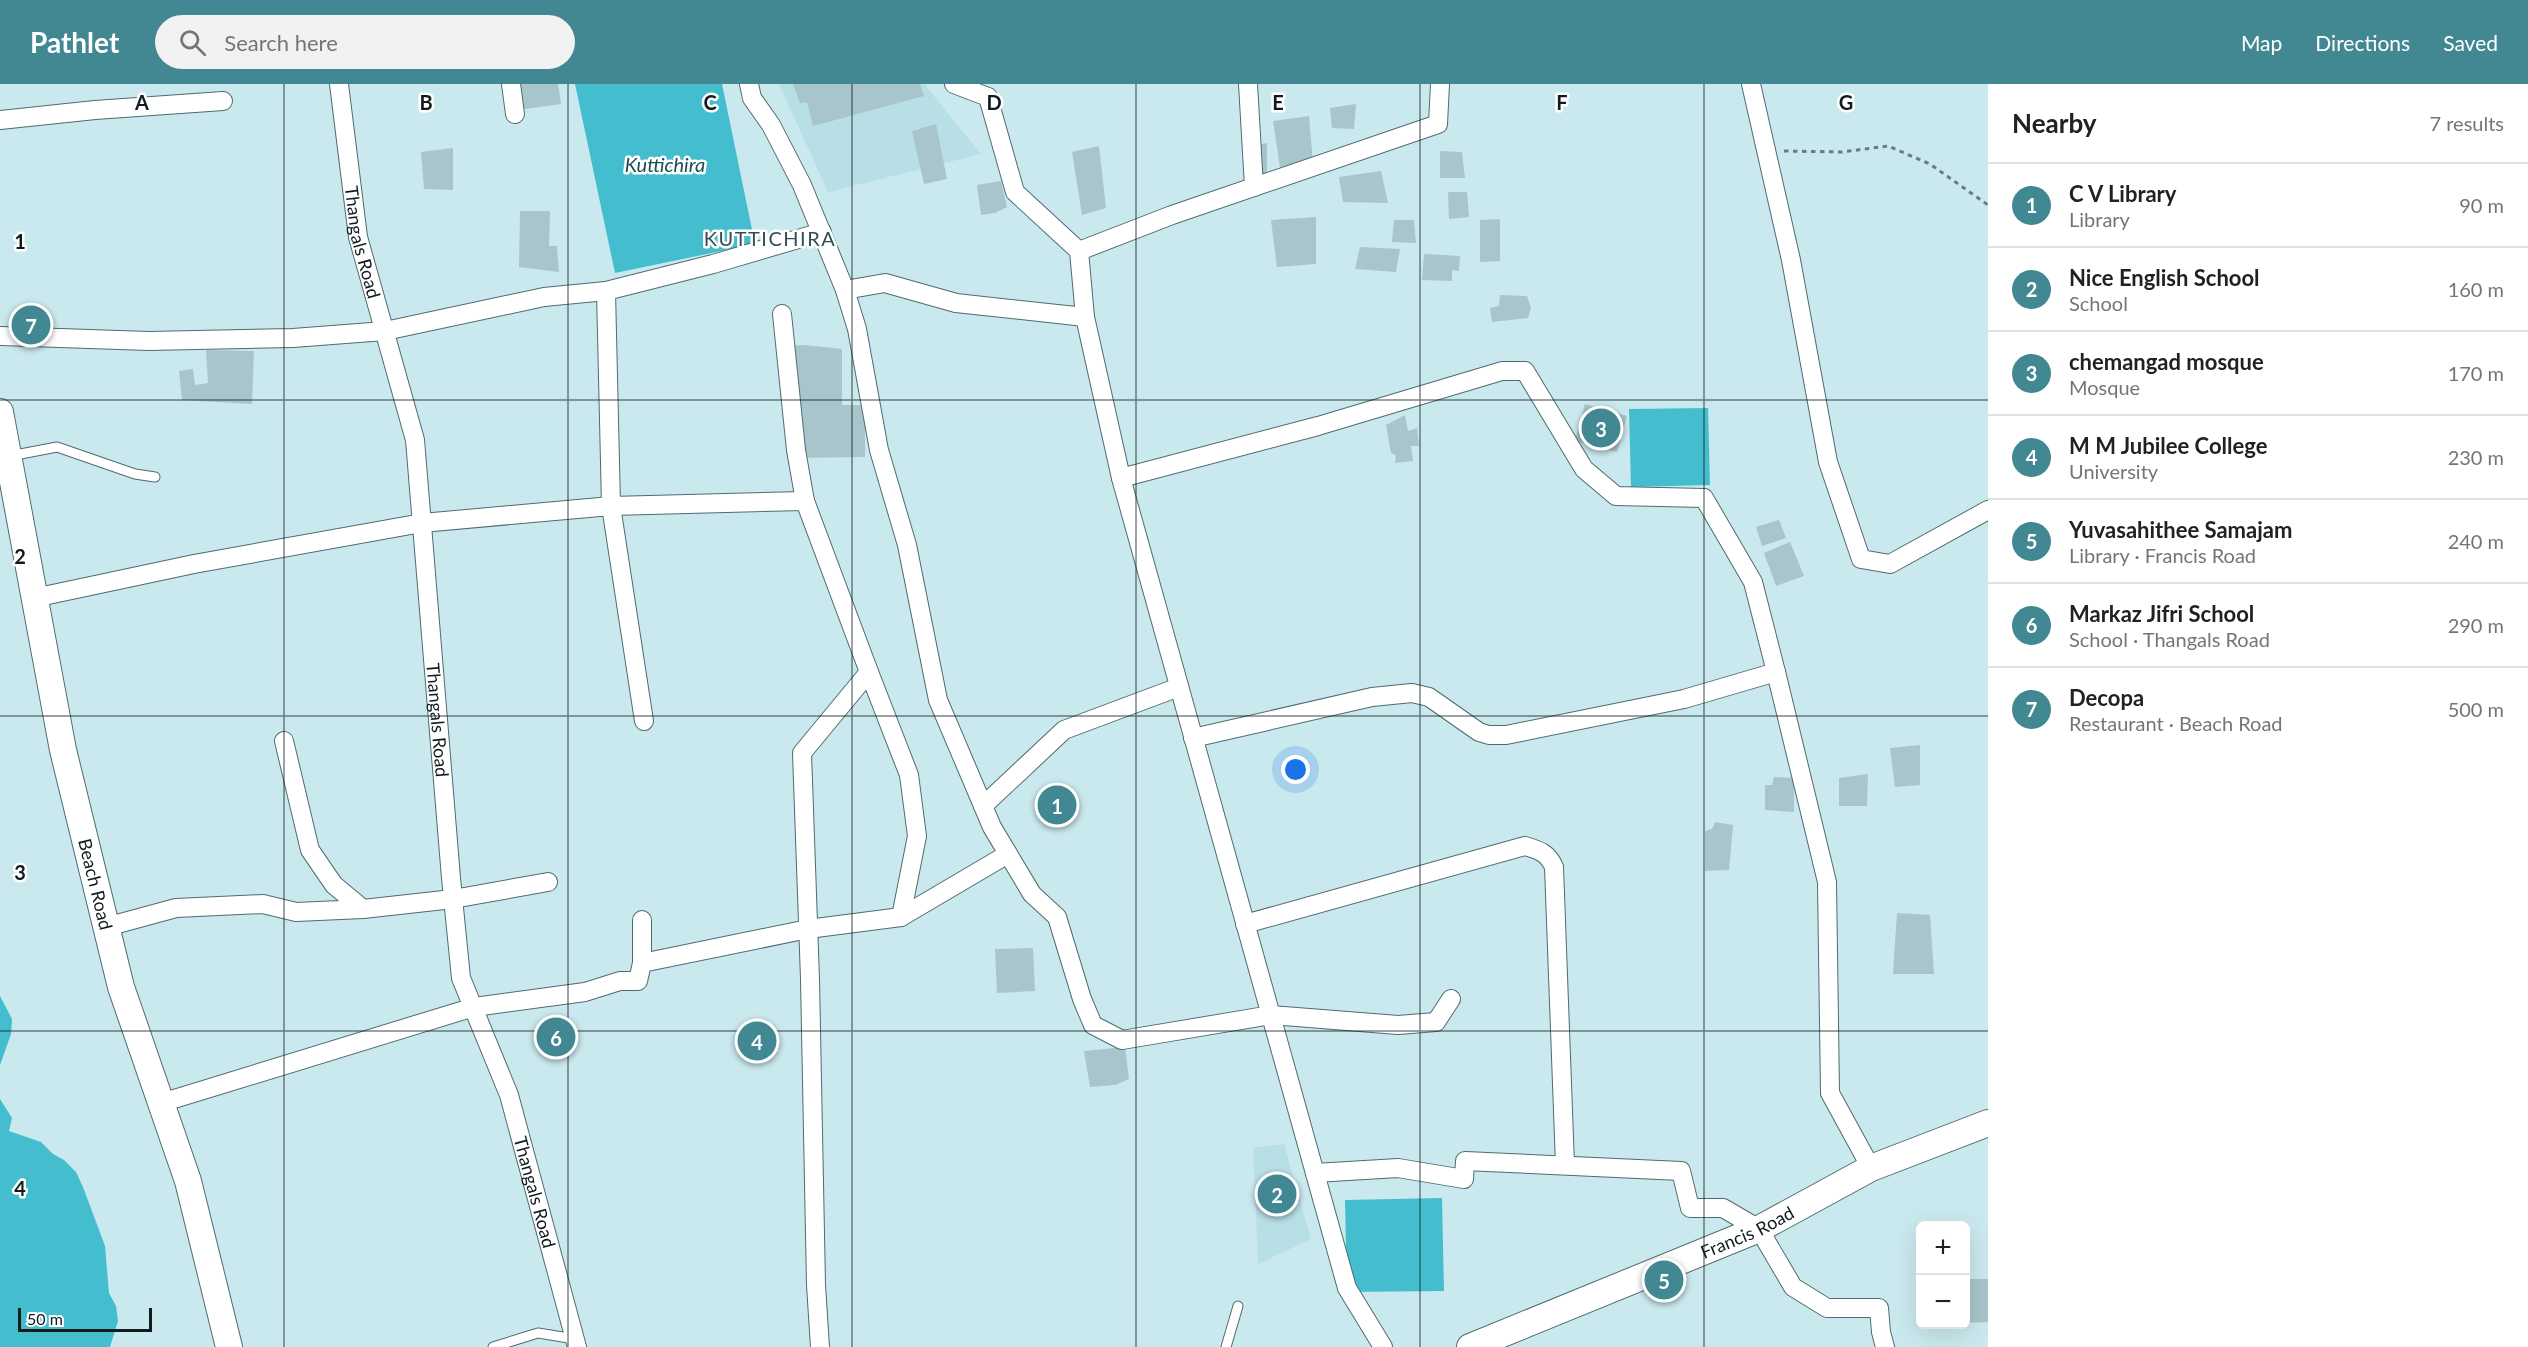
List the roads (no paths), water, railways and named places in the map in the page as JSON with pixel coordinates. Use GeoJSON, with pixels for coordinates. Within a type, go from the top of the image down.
{"type":"FeatureCollection","features":[{"type":"Feature","properties":{"kind":"main road","name":"Beach Road"},"geometry":{"type":"LineString","coordinates":[[0,412],[63,750],[106,927],[121,987],[188,1181],[229,1347]]}},
{"type":"Feature","properties":{"kind":"main road","name":"Francis Road"},"geometry":{"type":"LineString","coordinates":[[1470,1347],[1759,1229],[1871,1168],[1988,1123]]}},
{"type":"Feature","properties":{"kind":"street","name":"Thangals Road"},"geometry":{"type":"LineString","coordinates":[[339,84],[358,237],[416,440],[461,978],[509,1095],[576,1343]]}},
{"type":"Feature","properties":{"kind":"street"},"geometry":{"type":"LineString","coordinates":[[511,84],[515,114]]}},
{"type":"Feature","properties":{"kind":"street"},"geometry":{"type":"LineString","coordinates":[[750,84],[752,98],[771,125],[797,175],[822,232],[845,290],[857,329],[879,450],[907,545],[939,700],[992,827],[1032,894],[1057,917],[1082,999],[1093,1025],[1122,1040],[1270,1015],[1398,1025],[1436,1022],[1451,999]]}},
{"type":"Feature","properties":{"kind":"street"},"geometry":{"type":"LineString","coordinates":[[954,84],[988,97],[1015,192],[1079,251],[1085,316],[1121,478],[1193,738],[1347,1288],[1383,1347]]}},
{"type":"Feature","properties":{"kind":"street"},"geometry":{"type":"LineString","coordinates":[[1248,84],[1254,187]]}},
{"type":"Feature","properties":{"kind":"street"},"geometry":{"type":"LineString","coordinates":[[1079,251],[1172,215],[1438,124],[1440,84]]}},
{"type":"Feature","properties":{"kind":"street"},"geometry":{"type":"LineString","coordinates":[[1751,84],[1791,260],[1828,462],[1861,559],[1890,564],[1988,510]]}},
{"type":"Feature","properties":{"kind":"street"},"geometry":{"type":"LineString","coordinates":[[0,120],[95,110],[223,101]]}},
{"type":"Feature","properties":{"kind":"street"},"geometry":{"type":"LineString","coordinates":[[0,336],[149,341],[293,338],[385,331],[544,297],[606,291],[713,264],[822,232]]}},
{"type":"Feature","properties":{"kind":"street"},"geometry":{"type":"LineString","coordinates":[[845,290],[885,283],[956,303],[1085,316]]}},
{"type":"Feature","properties":{"kind":"street"},"geometry":{"type":"LineString","coordinates":[[606,291],[611,506],[644,721]]}},
{"type":"Feature","properties":{"kind":"street"},"geometry":{"type":"LineString","coordinates":[[782,315],[796,450],[805,501],[909,775],[917,836],[901,917]]}},
{"type":"Feature","properties":{"kind":"street"},"geometry":{"type":"LineString","coordinates":[[1121,478],[1318,426],[1502,371],[1526,371],[1584,470],[1616,495],[1704,498],[1753,582],[1776,672],[1827,882],[1830,1093],[1871,1168]]}},
{"type":"Feature","properties":{"kind":"street"},"geometry":{"type":"LineString","coordinates":[[34,598],[194,564],[422,523],[611,506],[805,501]]}},
{"type":"Feature","properties":{"kind":"street"},"geometry":{"type":"LineString","coordinates":[[820,1347],[816,1285],[802,753],[869,672]]}},
{"type":"Feature","properties":{"kind":"street"},"geometry":{"type":"LineString","coordinates":[[1193,738],[1372,697],[1412,693],[1429,697],[1479,732],[1489,735],[1506,735],[1684,699],[1776,672]]}},
{"type":"Feature","properties":{"kind":"street"},"geometry":{"type":"LineString","coordinates":[[983,806],[1064,730],[1179,687]]}},
{"type":"Feature","properties":{"kind":"street"},"geometry":{"type":"LineString","coordinates":[[284,741],[310,850],[334,885],[363,909]]}},
{"type":"Feature","properties":{"kind":"street"},"geometry":{"type":"LineString","coordinates":[[1245,924],[1525,846],[1538,849],[1549,857],[1554,867],[1565,1165]]}},
{"type":"Feature","properties":{"kind":"street"},"geometry":{"type":"LineString","coordinates":[[642,963],[808,929],[901,917],[1008,854]]}},
{"type":"Feature","properties":{"kind":"street"},"geometry":{"type":"LineString","coordinates":[[106,927],[176,908],[263,904],[296,912],[363,909],[453,899],[548,882]]}},
{"type":"Feature","properties":{"kind":"street"},"geometry":{"type":"LineString","coordinates":[[161,1103],[474,1007],[549,995],[585,992],[620,981],[638,981],[642,963],[642,920]]}},
{"type":"Feature","properties":{"kind":"street"},"geometry":{"type":"LineString","coordinates":[[1315,1173],[1398,1168],[1464,1179],[1465,1161],[1681,1171],[1690,1208],[1723,1208],[1759,1229],[1793,1287],[1827,1308],[1879,1308],[1885,1347]]}},
{"type":"Feature","properties":{"kind":"lane"},"geometry":{"type":"LineString","coordinates":[[7,457],[57,447],[135,474],[155,477]]}},
{"type":"Feature","properties":{"kind":"lane"},"geometry":{"type":"LineString","coordinates":[[1226,1347],[1238,1306]]}},
{"type":"Feature","properties":{"kind":"lane"},"geometry":{"type":"LineString","coordinates":[[493,1347],[538,1333],[576,1343]]}},
{"type":"Feature","properties":{"kind":"water","name":"Kuttichira"},"geometry":{"type":"Polygon","coordinates":[[[575,84],[722,84],[755,244],[615,273],[575,84]]]}},
{"type":"Feature","properties":{"kind":"water"},"geometry":{"type":"Polygon","coordinates":[[[1708,408],[1710,485],[1631,487],[1629,409],[1708,408]]]}},
{"type":"Feature","properties":{"kind":"water"},"geometry":{"type":"Polygon","coordinates":[[[0,996],[12,1019],[11,1034],[0,1065],[0,996]]]}},
{"type":"Feature","properties":{"kind":"water"},"geometry":{"type":"Polygon","coordinates":[[[0,1099],[12,1118],[9,1131],[41,1142],[76,1172],[83,1187],[105,1246],[109,1293],[116,1306],[118,1321],[110,1347],[0,1347],[0,1099]]]}},
{"type":"Feature","properties":{"kind":"water"},"geometry":{"type":"Polygon","coordinates":[[[1442,1198],[1444,1291],[1347,1292],[1345,1200],[1442,1198]]]}},
{"type":"Feature","properties":{"kind":"place","name":"Decopa"},"geometry":{"type":"Point","coordinates":[31,325]}},
{"type":"Feature","properties":{"kind":"place","name":"chemangad mosque"},"geometry":{"type":"Point","coordinates":[1601,428]}},
{"type":"Feature","properties":{"kind":"place","name":"C V Library"},"geometry":{"type":"Point","coordinates":[1057,805]}},
{"type":"Feature","properties":{"kind":"place","name":"Markaz Jifri School"},"geometry":{"type":"Point","coordinates":[556,1037]}},
{"type":"Feature","properties":{"kind":"place","name":"M M Jubilee College"},"geometry":{"type":"Point","coordinates":[757,1041]}},
{"type":"Feature","properties":{"kind":"place","name":"Nice English School"},"geometry":{"type":"Point","coordinates":[1277,1194]}},
{"type":"Feature","properties":{"kind":"place","name":"Yuvasahithee Samajam"},"geometry":{"type":"Point","coordinates":[1664,1280]}},
{"type":"Feature","properties":{"kind":"district","name":"KUTTICHIRA"},"geometry":{"type":"Point","coordinates":[770,238]}}]}
